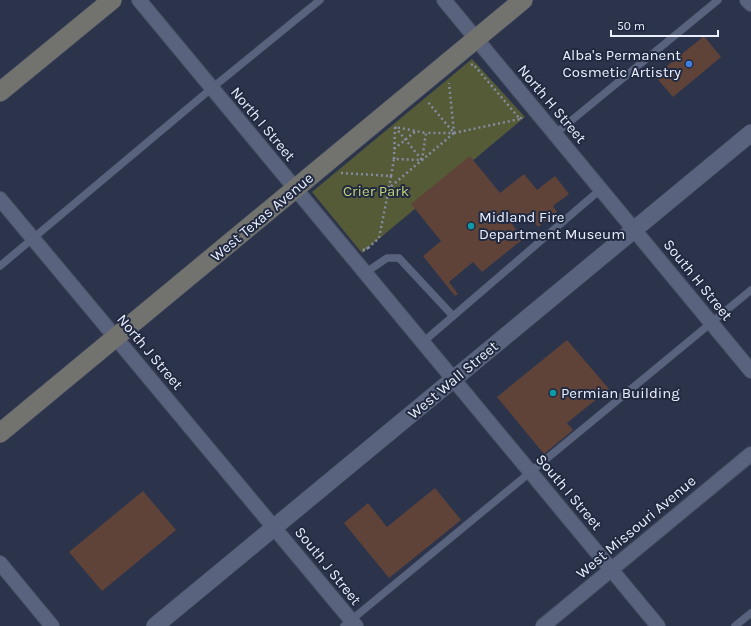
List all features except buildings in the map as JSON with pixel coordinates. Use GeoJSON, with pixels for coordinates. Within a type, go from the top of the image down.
{"type":"FeatureCollection","features":[{"type":"Feature","properties":{"kind":"main road"},"geometry":{"type":"LineString","coordinates":[[1,90],[112,0]]}},
{"type":"Feature","properties":{"kind":"main road","name":"West Texas Avenue"},"geometry":{"type":"LineString","coordinates":[[0,433],[523,0]]}},
{"type":"Feature","properties":{"kind":"street","name":"North I Street"},"geometry":{"type":"LineString","coordinates":[[139,0],[295,189],[356,253],[365,273],[454,379]]}},
{"type":"Feature","properties":{"kind":"street","name":"North H Street"},"geometry":{"type":"LineString","coordinates":[[444,0],[635,230]]}},
{"type":"Feature","properties":{"kind":"street"},"geometry":{"type":"LineString","coordinates":[[747,0],[751,4]]}},
{"type":"Feature","properties":{"kind":"street","name":"West Wall Street"},"geometry":{"type":"LineString","coordinates":[[155,626],[751,133]]}},
{"type":"Feature","properties":{"kind":"street","name":"North J Street"},"geometry":{"type":"LineString","coordinates":[[0,199],[274,527]]}},
{"type":"Feature","properties":{"kind":"street","name":"South H Street"},"geometry":{"type":"LineString","coordinates":[[635,230],[751,371]]}},
{"type":"Feature","properties":{"kind":"street","name":"South I Street"},"geometry":{"type":"LineString","coordinates":[[454,379],[658,626]]}},
{"type":"Feature","properties":{"kind":"street","name":"West Missouri Avenue"},"geometry":{"type":"LineString","coordinates":[[543,626],[751,454]]}},
{"type":"Feature","properties":{"kind":"street","name":"South J Street"},"geometry":{"type":"LineString","coordinates":[[274,527],[350,624]]}},
{"type":"Feature","properties":{"kind":"street"},"geometry":{"type":"LineString","coordinates":[[0,563],[52,626]]}},
{"type":"Feature","properties":{"kind":"lane"},"geometry":{"type":"LineString","coordinates":[[0,266],[212,88],[320,0]]}},
{"type":"Feature","properties":{"kind":"lane"},"geometry":{"type":"LineString","coordinates":[[555,134],[718,0]]}},
{"type":"Feature","properties":{"kind":"lane"},"geometry":{"type":"LineString","coordinates":[[423,342],[601,189]]}},
{"type":"Feature","properties":{"kind":"lane"},"geometry":{"type":"LineString","coordinates":[[365,273],[387,258],[399,258],[414,272],[453,316]]}},
{"type":"Feature","properties":{"kind":"lane"},"geometry":{"type":"LineString","coordinates":[[350,624],[751,290]]}},
{"type":"Feature","properties":{"kind":"lane"},"geometry":{"type":"LineString","coordinates":[[735,626],[751,613]]}},
{"type":"Feature","properties":{"kind":"path"},"geometry":{"type":"LineString","coordinates":[[468,67],[474,64],[520,119]]}},
{"type":"Feature","properties":{"kind":"path"},"geometry":{"type":"LineString","coordinates":[[454,78],[448,83],[454,133]]}},
{"type":"Feature","properties":{"kind":"path"},"geometry":{"type":"LineString","coordinates":[[421,106],[432,97]]}},
{"type":"Feature","properties":{"kind":"path"},"geometry":{"type":"LineString","coordinates":[[427,101],[454,133]]}},
{"type":"Feature","properties":{"kind":"path"},"geometry":{"type":"LineString","coordinates":[[395,127],[426,133],[454,133],[520,119],[533,108]]}},
{"type":"Feature","properties":{"kind":"path"},"geometry":{"type":"LineString","coordinates":[[390,131],[400,123]]}},
{"type":"Feature","properties":{"kind":"path"},"geometry":{"type":"LineString","coordinates":[[395,127],[422,160]]}},
{"type":"Feature","properties":{"kind":"path"},"geometry":{"type":"LineString","coordinates":[[356,253],[368,248],[378,238],[394,159],[395,127]]}},
{"type":"Feature","properties":{"kind":"path"},"geometry":{"type":"LineString","coordinates":[[394,149],[416,131]]}},
{"type":"Feature","properties":{"kind":"path"},"geometry":{"type":"LineString","coordinates":[[422,160],[426,133]]}},
{"type":"Feature","properties":{"kind":"path"},"geometry":{"type":"LineString","coordinates":[[389,188],[454,133]]}},
{"type":"Feature","properties":{"kind":"path"},"geometry":{"type":"LineString","coordinates":[[394,159],[422,160]]}},
{"type":"Feature","properties":{"kind":"path"},"geometry":{"type":"LineString","coordinates":[[337,176],[344,170]]}},
{"type":"Feature","properties":{"kind":"path"},"geometry":{"type":"LineString","coordinates":[[341,173],[390,176]]}},
{"type":"Feature","properties":{"kind":"path"},"geometry":{"type":"LineString","coordinates":[[356,253],[368,248]]}},
{"type":"Feature","properties":{"kind":"green space","name":"Crier Park"},"geometry":{"type":"Polygon","coordinates":[[[472,59],[525,117],[362,253],[312,192],[472,59]]]}},
{"type":"Feature","properties":{"kind":"place","name":"Alba's Permanent Cosmetic Artistry"},"geometry":{"type":"Point","coordinates":[689,64]}},
{"type":"Feature","properties":{"kind":"place","name":"Midland Fire Department Museum"},"geometry":{"type":"Point","coordinates":[471,226]}},
{"type":"Feature","properties":{"kind":"place","name":"Permian Building"},"geometry":{"type":"Point","coordinates":[553,393]}}]}
